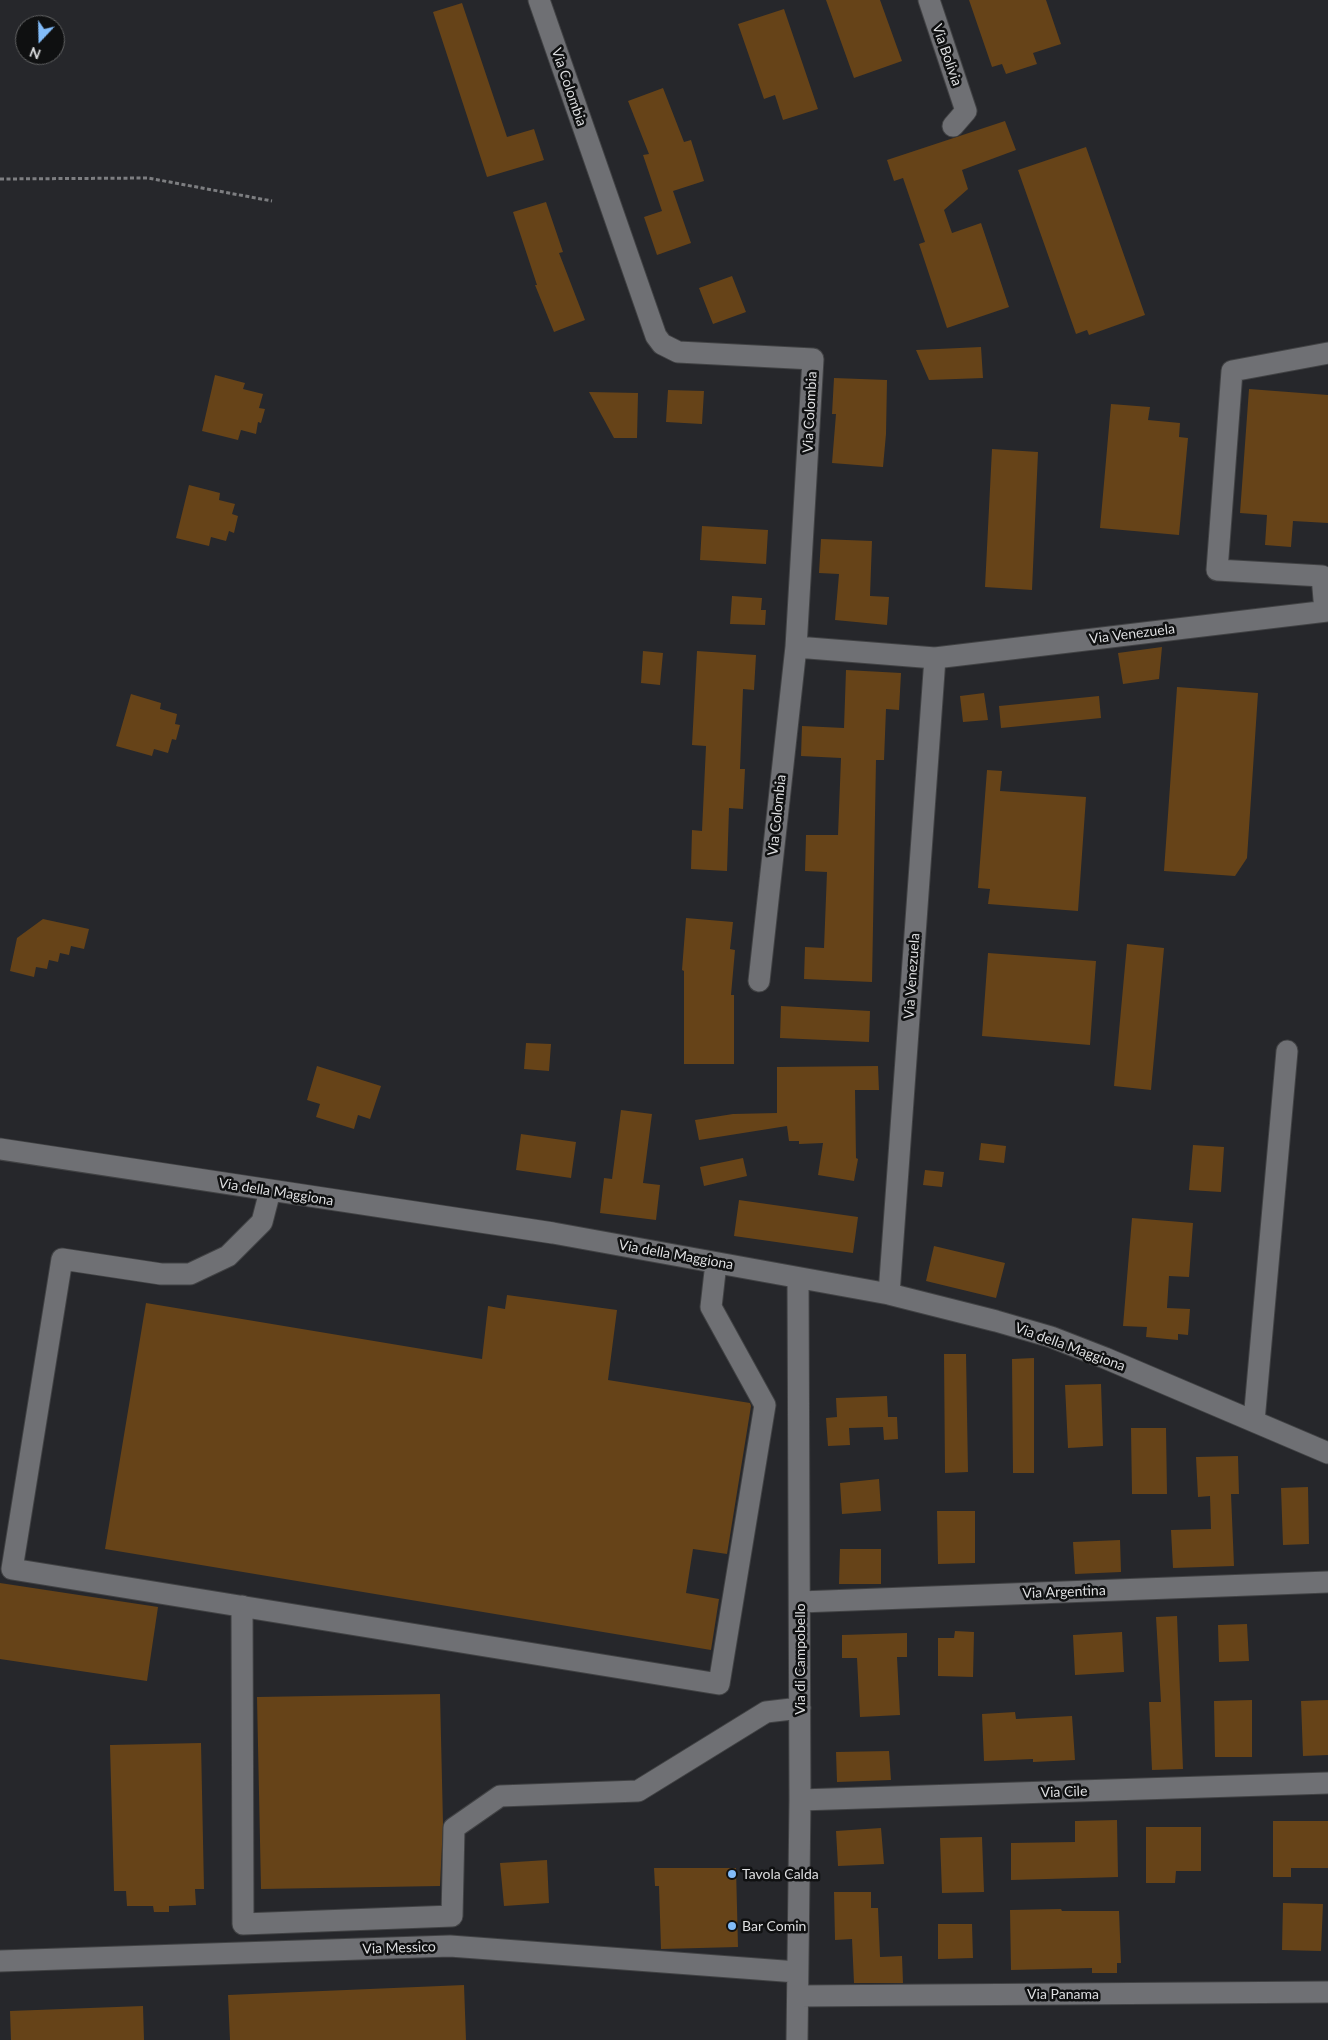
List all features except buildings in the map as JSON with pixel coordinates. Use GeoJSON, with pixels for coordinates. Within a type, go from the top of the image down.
{"type":"FeatureCollection","features":[{"type":"Feature","properties":{"kind":"street","name":"Via Colombia"},"geometry":{"type":"LineString","coordinates":[[539,0],[656,336],[662,344],[678,352],[813,359],[796,647],[759,981]]}},
{"type":"Feature","properties":{"kind":"street","name":"Via Bolivia"},"geometry":{"type":"LineString","coordinates":[[929,0],[960,118]]}},
{"type":"Feature","properties":{"kind":"street"},"geometry":{"type":"LineString","coordinates":[[1326,611],[1322,576],[1217,570],[1232,371],[1328,353]]}},
{"type":"Feature","properties":{"kind":"street","name":"Via Venezuela"},"geometry":{"type":"LineString","coordinates":[[796,647],[935,658],[1326,611]]}},
{"type":"Feature","properties":{"kind":"street","name":"Via Venezuela"},"geometry":{"type":"LineString","coordinates":[[889,1294],[935,658]]}},
{"type":"Feature","properties":{"kind":"street"},"geometry":{"type":"LineString","coordinates":[[1254,1421],[1287,1051]]}},
{"type":"Feature","properties":{"kind":"street","name":"Via della Maggiona"},"geometry":{"type":"LineString","coordinates":[[0,1149],[553,1233],[889,1294],[1051,1337],[1328,1453]]}},
{"type":"Feature","properties":{"kind":"street"},"geometry":{"type":"LineString","coordinates":[[270,1191],[262,1222],[228,1256],[190,1274],[161,1274],[62,1259],[12,1569],[718,1684],[765,1405],[711,1307],[716,1263]]}},
{"type":"Feature","properties":{"kind":"street","name":"Via di Campobello"},"geometry":{"type":"LineString","coordinates":[[797,2040],[800,1800],[798,1278]]}},
{"type":"Feature","properties":{"kind":"street","name":"Via Argentina"},"geometry":{"type":"LineString","coordinates":[[800,1602],[1328,1582]]}},
{"type":"Feature","properties":{"kind":"street"},"geometry":{"type":"LineString","coordinates":[[242,1606],[243,1924],[452,1916],[454,1828],[500,1796],[638,1791],[766,1712],[800,1708]]}},
{"type":"Feature","properties":{"kind":"street","name":"Via Cile"},"geometry":{"type":"LineString","coordinates":[[800,1800],[1328,1784]]}},
{"type":"Feature","properties":{"kind":"street","name":"Via Messico"},"geometry":{"type":"LineString","coordinates":[[0,1961],[450,1946],[797,1972]]}},
{"type":"Feature","properties":{"kind":"street","name":"Via Panama"},"geometry":{"type":"LineString","coordinates":[[798,1996],[1328,1992]]}},
{"type":"Feature","properties":{"kind":"path"},"geometry":{"type":"LineString","coordinates":[[0,179],[148,178],[272,201]]}},
{"type":"Feature","properties":{"kind":"place","name":"Tavola Calda"},"geometry":{"type":"Point","coordinates":[732,1874]}},
{"type":"Feature","properties":{"kind":"place","name":"Bar Comin"},"geometry":{"type":"Point","coordinates":[732,1926]}}]}
